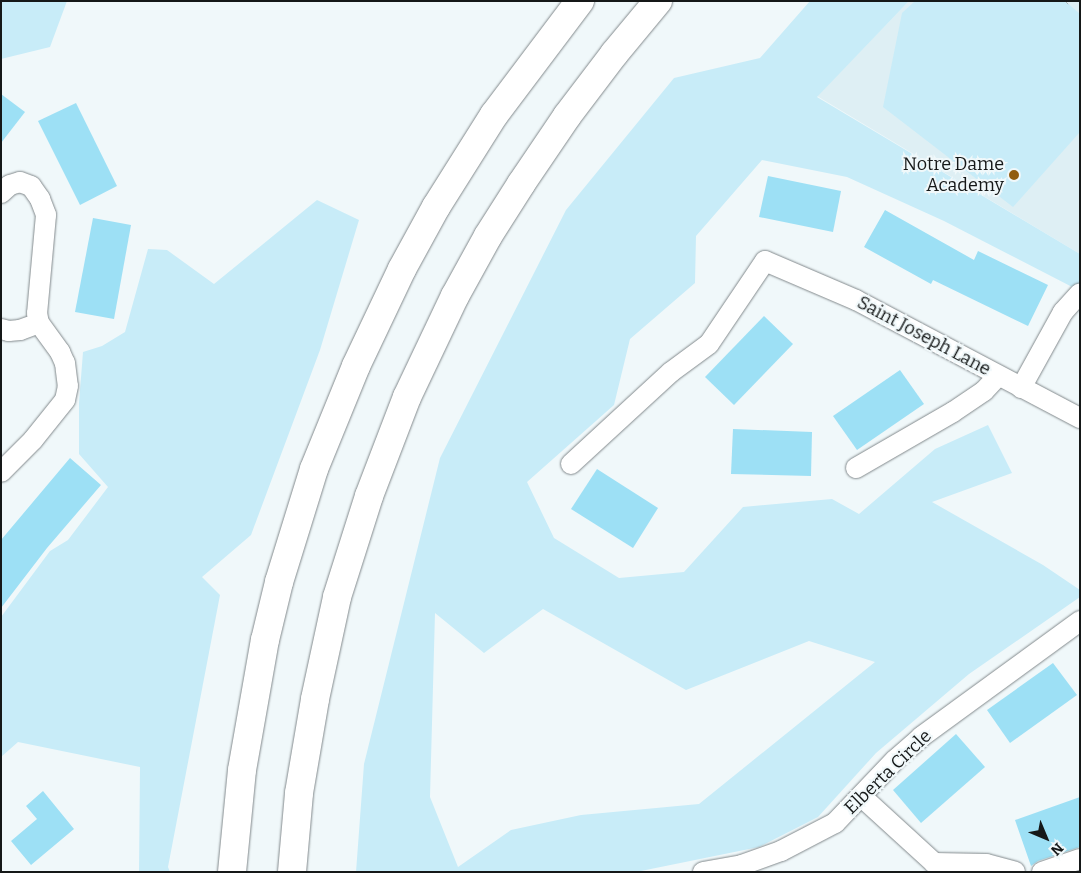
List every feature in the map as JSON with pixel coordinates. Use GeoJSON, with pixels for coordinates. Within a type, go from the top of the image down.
{"type":"FeatureCollection","features":[{"type":"Feature","properties":{"kind":"highway"},"geometry":{"type":"LineString","coordinates":[[232,872],[242,770],[266,640],[279,582],[314,469],[356,366],[402,269],[436,207],[494,115],[580,1]]}},
{"type":"Feature","properties":{"kind":"highway"},"geometry":{"type":"LineString","coordinates":[[292,872],[299,793],[308,738],[337,597],[369,496],[407,397],[456,296],[488,236],[566,116],[658,1]]}},
{"type":"Feature","properties":{"kind":"street"},"geometry":{"type":"LineString","coordinates":[[1,193],[10,185],[20,182],[31,186],[40,199],[46,215],[37,313],[39,323],[60,352],[65,363],[68,386],[65,400],[32,442],[1,472]]}},
{"type":"Feature","properties":{"kind":"street","name":"Saint Joseph Lane"},"geometry":{"type":"LineString","coordinates":[[572,464],[671,372],[710,344],[765,261],[856,300],[1080,418]]}},
{"type":"Feature","properties":{"kind":"street"},"geometry":{"type":"LineString","coordinates":[[1021,388],[1063,312],[1080,293]]}},
{"type":"Feature","properties":{"kind":"street"},"geometry":{"type":"LineString","coordinates":[[1,329],[9,331],[20,330],[39,323]]}},
{"type":"Feature","properties":{"kind":"street"},"geometry":{"type":"LineString","coordinates":[[856,468],[953,412],[984,391],[998,376]]}},
{"type":"Feature","properties":{"kind":"street","name":"Elberta Circle"},"geometry":{"type":"LineString","coordinates":[[704,872],[742,865],[781,851],[835,823],[862,797],[895,760],[921,737],[1080,621]]}},
{"type":"Feature","properties":{"kind":"street"},"geometry":{"type":"LineString","coordinates":[[862,797],[939,867],[986,864],[1015,872]]}},
{"type":"Feature","properties":{"kind":"street"},"geometry":{"type":"LineString","coordinates":[[1042,872],[1080,860]]}},
{"type":"Feature","properties":{"kind":"shaded area"},"geometry":{"type":"Polygon","coordinates":[[[1,1],[67,1],[50,47],[1,59],[1,1]]]}},
{"type":"Feature","properties":{"kind":"shaded area"},"geometry":{"type":"Polygon","coordinates":[[[810,1],[909,1],[817,97],[1080,254],[1080,291],[944,221],[847,177],[762,160],[696,236],[695,283],[630,339],[614,405],[527,482],[554,538],[619,578],[684,572],[743,507],[832,499],[859,514],[935,449],[988,425],[1012,473],[932,502],[1043,565],[1080,590],[1080,597],[969,674],[876,753],[818,817],[759,847],[636,872],[356,872],[364,764],[440,458],[566,210],[674,78],[760,58],[810,1]],[[543,609],[484,653],[435,613],[430,797],[458,867],[511,830],[581,815],[699,804],[875,662],[809,641],[686,690],[543,609]]]}},
{"type":"Feature","properties":{"kind":"shaded area","name":"Notre Dame Academy"},"geometry":{"type":"Polygon","coordinates":[[[909,1],[1080,1],[1080,254],[817,96],[909,1]]]}},
{"type":"Feature","properties":{"kind":"shaded area","name":"Notre Dame Academy"},"geometry":{"type":"Polygon","coordinates":[[[915,1],[1065,1],[1080,14],[1080,132],[1013,207],[883,107],[902,13],[915,1]]]}},
{"type":"Feature","properties":{"kind":"shaded area"},"geometry":{"type":"Polygon","coordinates":[[[317,200],[359,220],[320,350],[251,535],[202,577],[220,595],[168,867],[170,872],[139,872],[140,767],[18,742],[1,757],[1,617],[50,551],[68,540],[108,487],[79,454],[79,403],[83,352],[102,346],[125,332],[148,249],[167,250],[214,284],[317,200]]]}},
{"type":"Feature","properties":{"kind":"building"},"geometry":{"type":"Polygon","coordinates":[[[1,94],[25,112],[1,143],[1,94]]]}},
{"type":"Feature","properties":{"kind":"building"},"geometry":{"type":"Polygon","coordinates":[[[76,103],[117,186],[80,205],[38,121],[76,103]]]}},
{"type":"Feature","properties":{"kind":"building"},"geometry":{"type":"Polygon","coordinates":[[[768,176],[841,191],[833,232],[759,217],[768,176]]]}},
{"type":"Feature","properties":{"kind":"building"},"geometry":{"type":"Polygon","coordinates":[[[885,210],[974,260],[978,251],[1048,285],[1028,326],[933,280],[931,284],[864,247],[885,210]]]}},
{"type":"Feature","properties":{"kind":"building"},"geometry":{"type":"Polygon","coordinates":[[[93,218],[131,225],[114,319],[75,312],[93,218]]]}},
{"type":"Feature","properties":{"kind":"building"},"geometry":{"type":"Polygon","coordinates":[[[764,316],[793,344],[734,405],[705,377],[764,316]]]}},
{"type":"Feature","properties":{"kind":"building"},"geometry":{"type":"Polygon","coordinates":[[[900,370],[924,404],[857,450],[833,416],[900,370]]]}},
{"type":"Feature","properties":{"kind":"building"},"geometry":{"type":"Polygon","coordinates":[[[733,429],[812,432],[811,476],[731,474],[733,429]]]}},
{"type":"Feature","properties":{"kind":"building"},"geometry":{"type":"Polygon","coordinates":[[[70,458],[101,485],[47,548],[1,608],[1,540],[70,458]]]}},
{"type":"Feature","properties":{"kind":"building"},"geometry":{"type":"Polygon","coordinates":[[[597,469],[658,508],[633,548],[571,509],[597,469]]]}},
{"type":"Feature","properties":{"kind":"building"},"geometry":{"type":"Polygon","coordinates":[[[1053,663],[1077,695],[1010,743],[987,710],[1053,663]]]}},
{"type":"Feature","properties":{"kind":"building"},"geometry":{"type":"Polygon","coordinates":[[[956,734],[985,767],[921,823],[893,790],[956,734]]]}},
{"type":"Feature","properties":{"kind":"building"},"geometry":{"type":"Polygon","coordinates":[[[43,791],[74,829],[31,865],[11,841],[37,819],[26,806],[43,791]]]}},
{"type":"Feature","properties":{"kind":"building"},"geometry":{"type":"Polygon","coordinates":[[[1080,797],[1080,847],[1038,861],[1031,866],[1015,820],[1080,797]]]}},
{"type":"Feature","properties":{"kind":"place","name":"Notre Dame Academy"},"geometry":{"type":"Point","coordinates":[1014,175]}}]}
